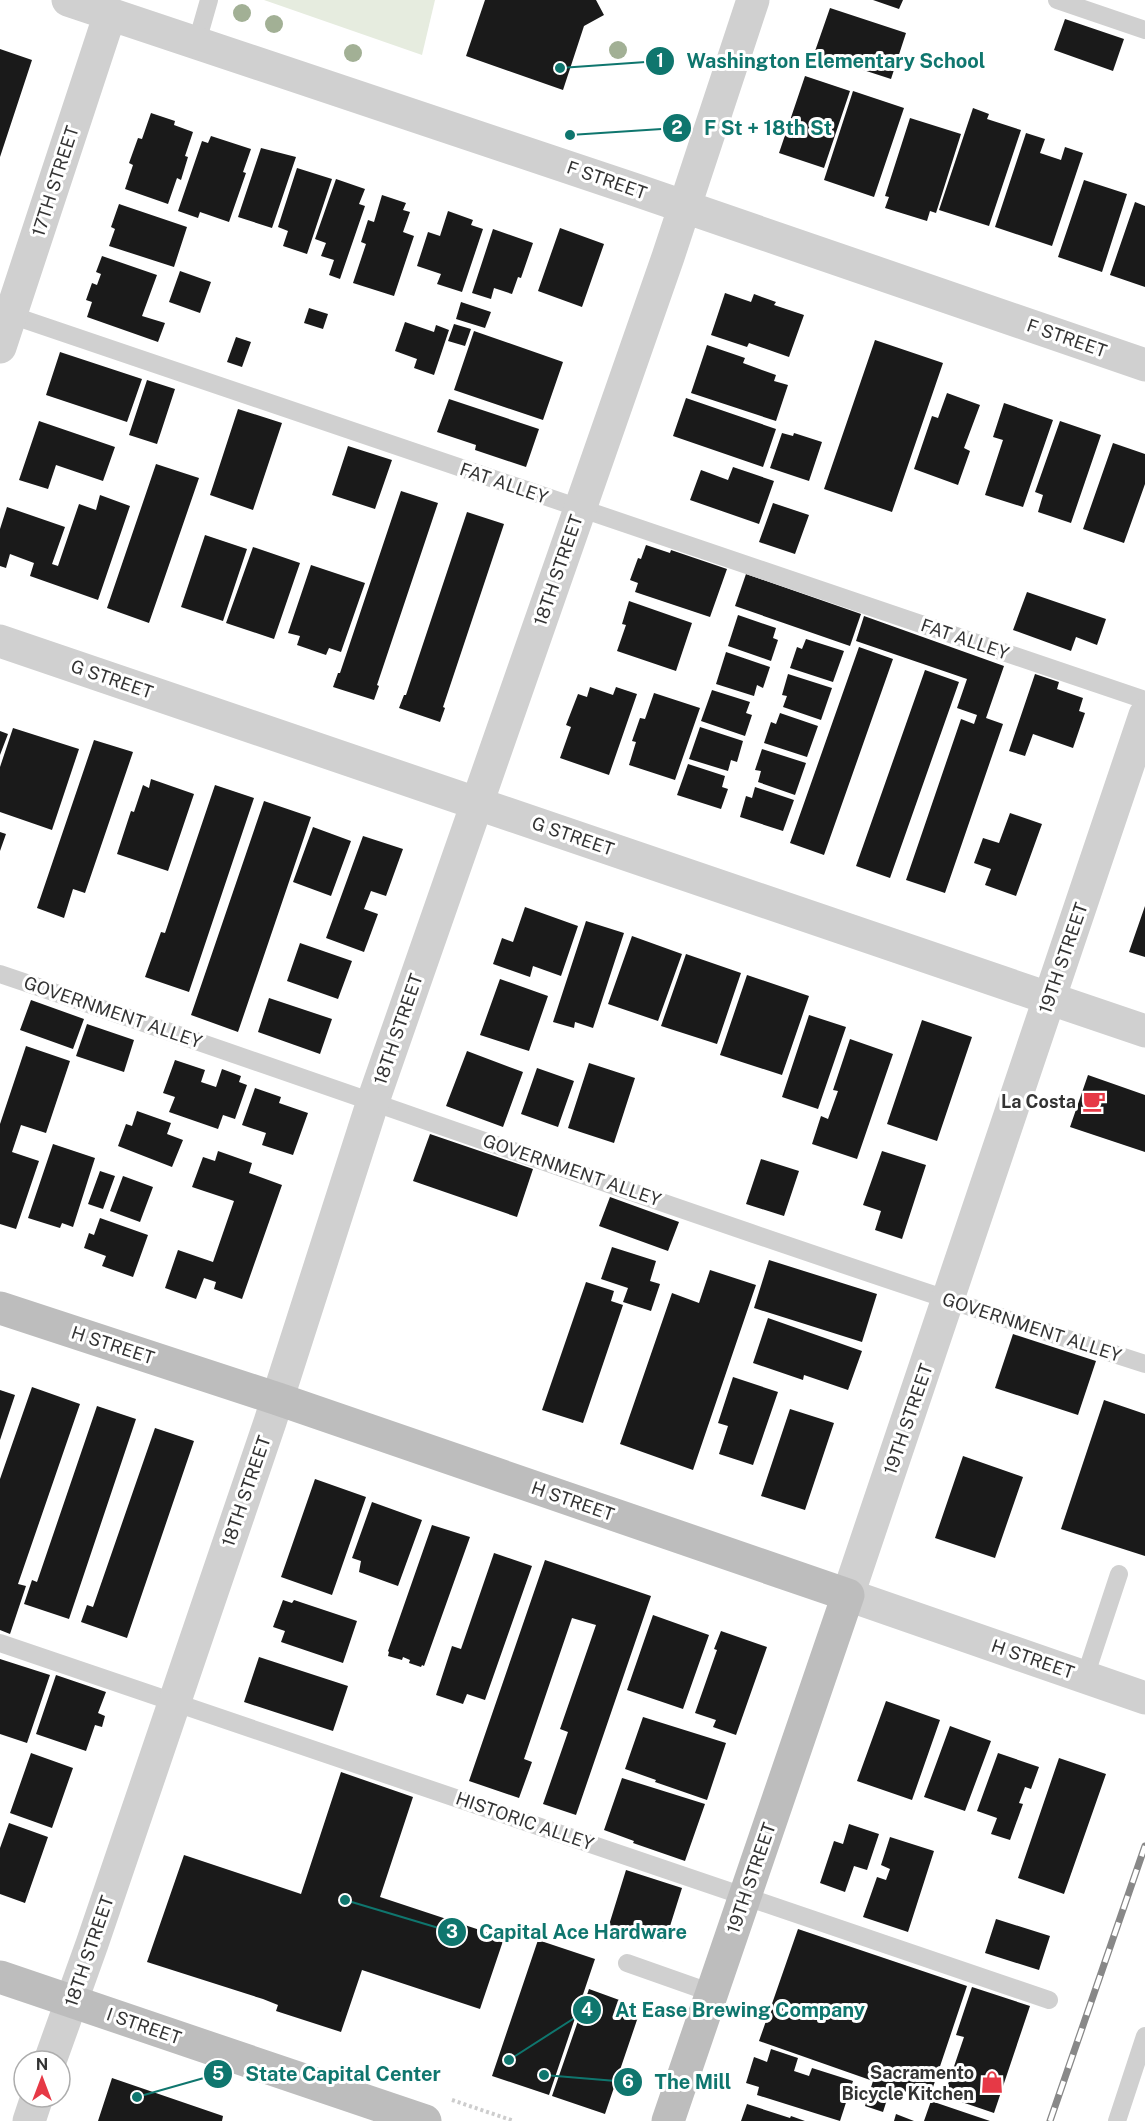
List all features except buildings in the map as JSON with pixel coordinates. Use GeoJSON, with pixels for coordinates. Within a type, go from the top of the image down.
{"type":"FeatureCollection","features":[{"type":"Feature","properties":{"kind":"street","name":"F STREET"},"geometry":{"type":"LineString","coordinates":[[68,0],[1145,365]]}},
{"type":"Feature","properties":{"kind":"street","name":"18TH STREET"},"geometry":{"type":"LineString","coordinates":[[54,2049],[278,1399],[373,1101],[685,208],[753,0]]}},
{"type":"Feature","properties":{"kind":"street","name":"17TH STREET"},"geometry":{"type":"LineString","coordinates":[[0,347],[5,313],[110,14]]}},
{"type":"Feature","properties":{"kind":"street","name":"G STREET"},"geometry":{"type":"LineString","coordinates":[[0,641],[1145,1031]]}},
{"type":"Feature","properties":{"kind":"street","name":"19TH STREET"},"geometry":{"type":"LineString","coordinates":[[668,2121],[1145,715]]}},
{"type":"Feature","properties":{"kind":"street","name":"H STREET"},"geometry":{"type":"LineString","coordinates":[[0,1308],[278,1399],[1145,1698]]}},
{"type":"Feature","properties":{"kind":"street","name":"I STREET"},"geometry":{"type":"LineString","coordinates":[[0,1977],[424,2121]]}},
{"type":"Feature","properties":{"kind":"lane"},"geometry":{"type":"LineString","coordinates":[[197,42],[209,0]]}},
{"type":"Feature","properties":{"kind":"lane"},"geometry":{"type":"LineString","coordinates":[[1057,0],[1145,30]]}},
{"type":"Feature","properties":{"kind":"lane","name":"FAT ALLEY"},"geometry":{"type":"LineString","coordinates":[[5,313],[1145,700]]}},
{"type":"Feature","properties":{"kind":"lane","name":"GOVERNMENT ALLEY"},"geometry":{"type":"LineString","coordinates":[[0,974],[947,1300],[1145,1364]]}},
{"type":"Feature","properties":{"kind":"lane"},"geometry":{"type":"LineString","coordinates":[[1085,1677],[1119,1574]]}},
{"type":"Feature","properties":{"kind":"lane","name":"HISTORIC ALLEY"},"geometry":{"type":"LineString","coordinates":[[0,1643],[1049,2000]]}},
{"type":"Feature","properties":{"kind":"lane"},"geometry":{"type":"LineString","coordinates":[[627,1963],[712,1993]]}},
{"type":"Feature","properties":{"kind":"lane"},"geometry":{"type":"LineString","coordinates":[[1117,2121],[1145,2036]]}},
{"type":"Feature","properties":{"kind":"shaded area"},"geometry":{"type":"Polygon","coordinates":[[[264,0],[435,0],[422,55],[264,0]]]}},
{"type":"Feature","properties":{"kind":"railway"},"geometry":{"type":"LineString","coordinates":[[1050,2121],[1145,1846]]}},
{"type":"Feature","properties":{"kind":"place","name":"Washington Elementary School"},"geometry":{"type":"Point","coordinates":[560,68]}},
{"type":"Feature","properties":{"kind":"place","name":"F St + 18th St"},"geometry":{"type":"Point","coordinates":[570,135]}},
{"type":"Feature","properties":{"kind":"place","name":"La Costa"},"geometry":{"type":"Point","coordinates":[1094,1101]}},
{"type":"Feature","properties":{"kind":"place","name":"Capital Ace Hardware"},"geometry":{"type":"Point","coordinates":[345,1900]}},
{"type":"Feature","properties":{"kind":"place","name":"At Ease Brewing Company"},"geometry":{"type":"Point","coordinates":[509,2060]}},
{"type":"Feature","properties":{"kind":"place","name":"The Mill"},"geometry":{"type":"Point","coordinates":[544,2075]}},
{"type":"Feature","properties":{"kind":"place","name":"Sacramento Bicycle Kitchen"},"geometry":{"type":"Point","coordinates":[992,2082]}},
{"type":"Feature","properties":{"kind":"place","name":"State Capital Center"},"geometry":{"type":"Point","coordinates":[137,2097]}}]}
